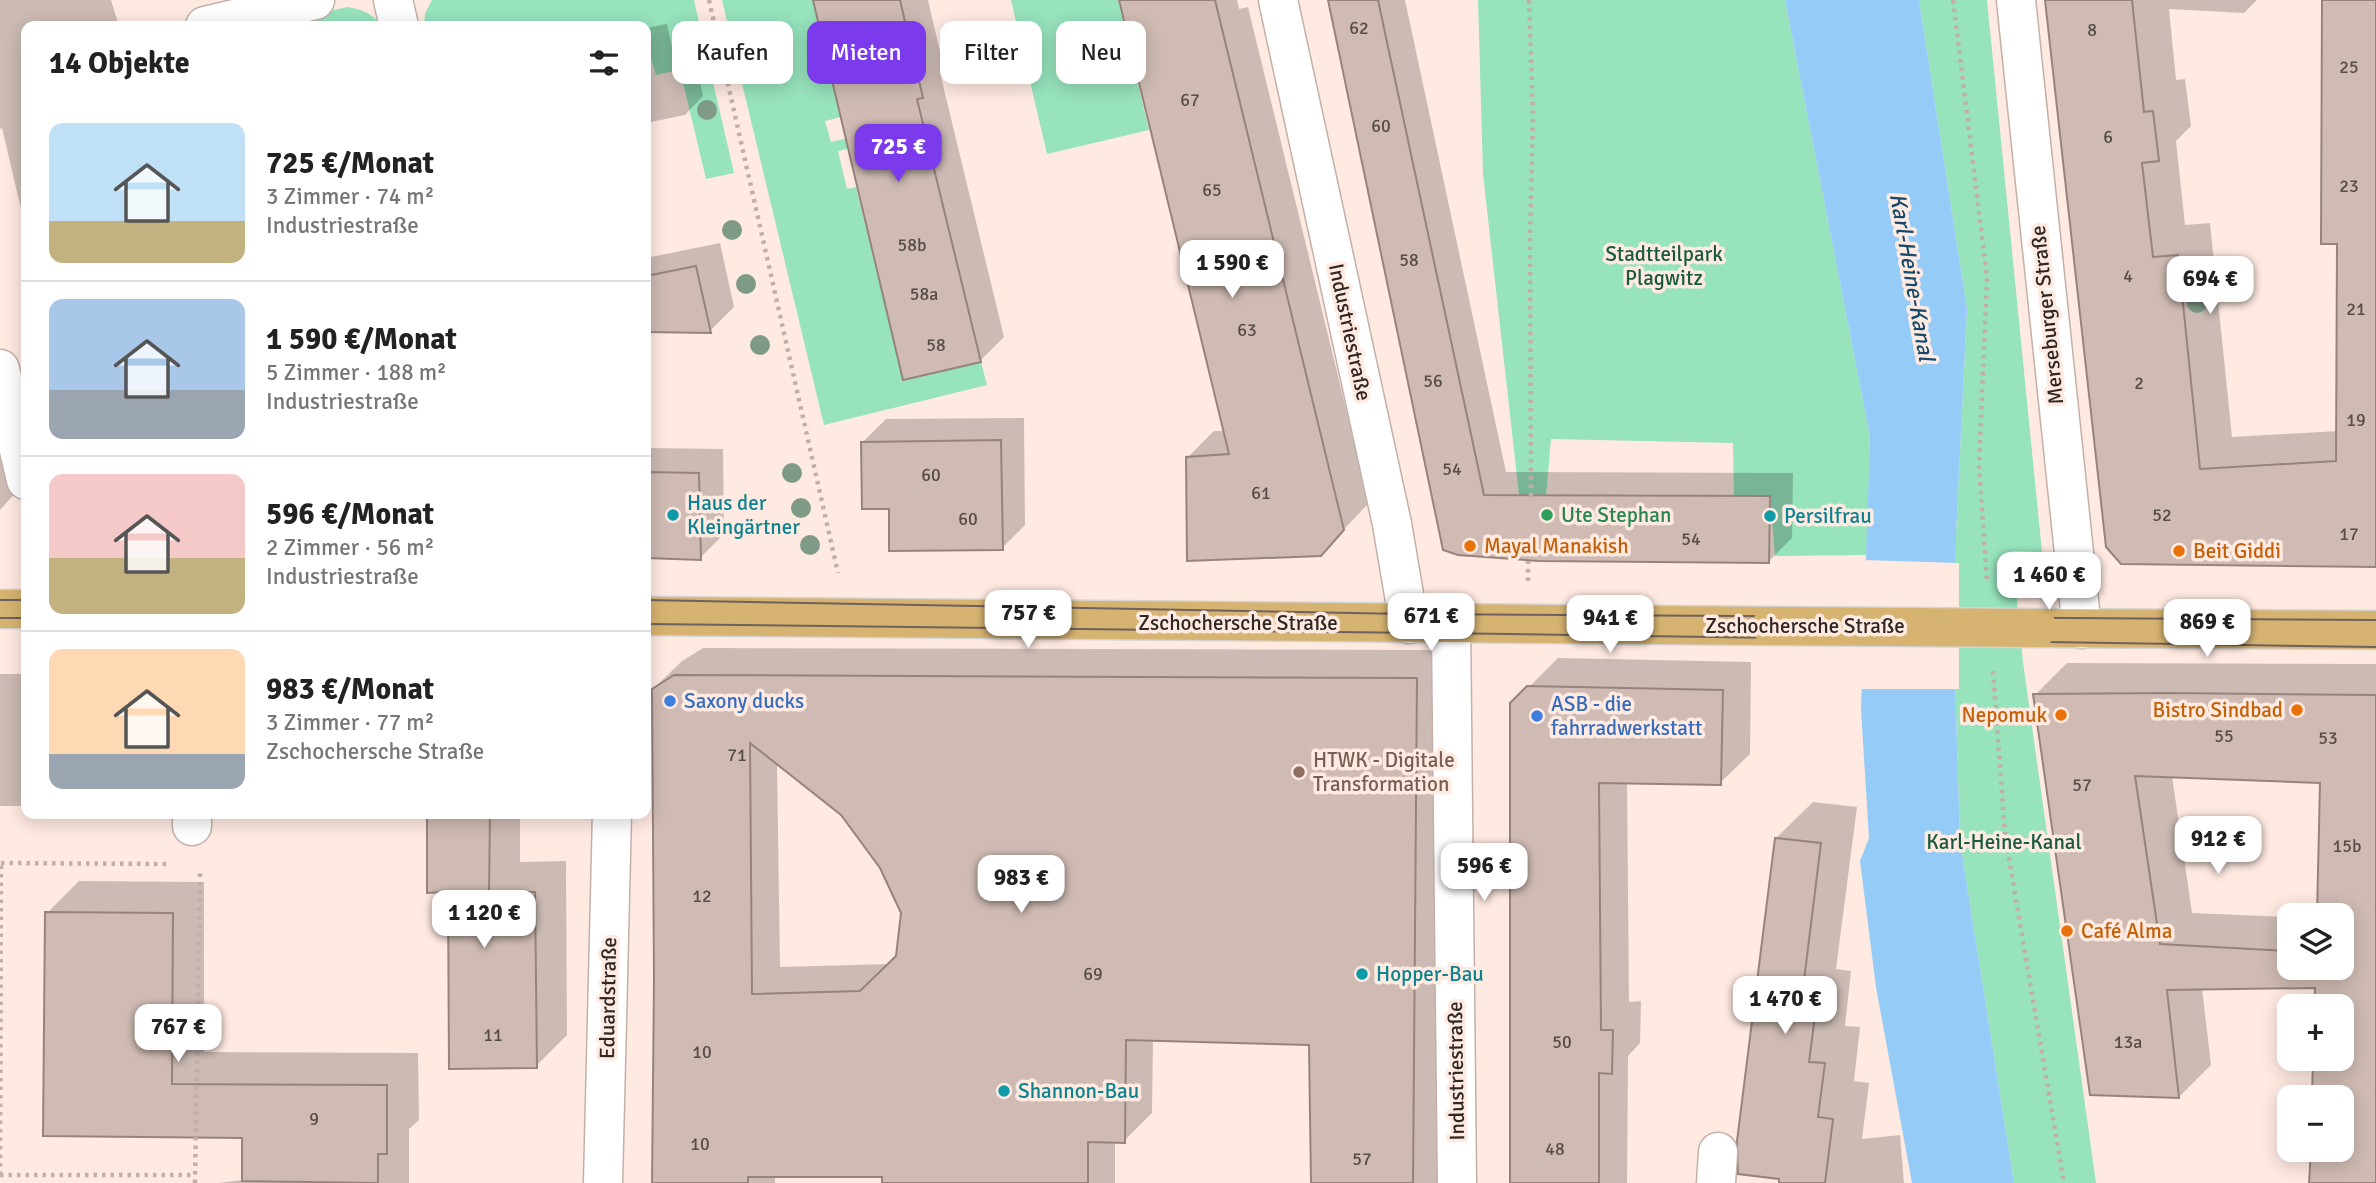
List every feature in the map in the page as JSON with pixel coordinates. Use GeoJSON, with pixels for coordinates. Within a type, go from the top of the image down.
{"type":"FeatureCollection","features":[{"type":"Feature","properties":{"kind":"main road"},"geometry":{"type":"LineString","coordinates":[[0,609],[21,609]]}},
{"type":"Feature","properties":{"kind":"main road","name":"Zschochersche Straße"},"geometry":{"type":"LineString","coordinates":[[651,616],[2376,630]]}},
{"type":"Feature","properties":{"kind":"street"},"geometry":{"type":"LineString","coordinates":[[226,21],[315,0]]}},
{"type":"Feature","properties":{"kind":"street"},"geometry":{"type":"LineString","coordinates":[[393,0],[398,21]]}},
{"type":"Feature","properties":{"kind":"street","name":"Industriestraße"},"geometry":{"type":"LineString","coordinates":[[1278,0],[1392,524],[1409,624]]}},
{"type":"Feature","properties":{"kind":"street","name":"Merseburger Straße"},"geometry":{"type":"LineString","coordinates":[[2016,0],[2075,586],[2082,629]]}},
{"type":"Feature","properties":{"kind":"street"},"geometry":{"type":"LineString","coordinates":[[9,371],[21,448]]}},
{"type":"Feature","properties":{"kind":"street","name":"Industriestraße"},"geometry":{"type":"LineString","coordinates":[[1451,623],[1457,1183]]}},
{"type":"Feature","properties":{"kind":"street","name":"Eduardstraße"},"geometry":{"type":"LineString","coordinates":[[603,1183],[612,819]]}},
{"type":"Feature","properties":{"kind":"path"},"geometry":{"type":"LineString","coordinates":[[709,0],[833,539]]}},
{"type":"Feature","properties":{"kind":"path"},"geometry":{"type":"LineString","coordinates":[[1529,0],[1533,117],[1530,234],[1531,496]]}},
{"type":"Feature","properties":{"kind":"path"},"geometry":{"type":"LineString","coordinates":[[173,864],[0,863],[0,1175],[195,1175]]}},
{"type":"Feature","properties":{"kind":"path"},"geometry":{"type":"LineString","coordinates":[[195,1183],[200,864]]}},
{"type":"Feature","properties":{"kind":"green space"},"geometry":{"type":"Polygon","coordinates":[[[432,0],[694,0],[699,21],[672,21],[672,72],[656,75],[651,58],[651,21],[424,21],[425,13],[432,0]]]}},
{"type":"Feature","properties":{"kind":"green space"},"geometry":{"type":"Polygon","coordinates":[[[722,0],[813,0],[818,21],[807,21],[807,84],[833,84],[841,117],[825,121],[831,142],[880,131],[882,141],[838,151],[847,189],[856,187],[903,380],[981,362],[987,385],[824,425],[742,84],[793,84],[793,21],[727,21],[722,0]]]}},
{"type":"Feature","properties":{"kind":"green space"},"geometry":{"type":"Polygon","coordinates":[[[1011,0],[1118,0],[1123,21],[1056,21],[1056,84],[1138,84],[1149,130],[1047,154],[1031,84],[1042,84],[1042,21],[1016,21],[1011,0]]]}},
{"type":"Feature","properties":{"kind":"green space","name":"Stadtteilpark Plagwitz"},"geometry":{"type":"Polygon","coordinates":[[[1478,0],[1785,0],[1870,437],[1867,555],[1775,556],[1770,496],[1734,496],[1733,443],[1551,439],[1546,496],[1519,495],[1483,174],[1478,0]]]}},
{"type":"Feature","properties":{"kind":"green space","name":"Karl-Heine-Kanal"},"geometry":{"type":"Polygon","coordinates":[[[1919,0],[1987,0],[2042,552],[2012,551],[2023,662],[2096,1183],[2014,1183],[1960,841],[1955,680],[1956,535],[1967,309],[1919,0]]]}},
{"type":"Feature","properties":{"kind":"green space"},"geometry":{"type":"Polygon","coordinates":[[[347,7],[367,13],[378,21],[286,21],[347,7]]]}},
{"type":"Feature","properties":{"kind":"green space"},"geometry":{"type":"Polygon","coordinates":[[[683,84],[713,84],[734,173],[706,179],[683,84]]]}},
{"type":"Feature","properties":{"kind":"water"},"geometry":{"type":"Polygon","coordinates":[[[1785,0],[1919,0],[1967,309],[1956,535],[1955,680],[1960,841],[2014,1183],[1912,1183],[1876,987],[1860,861],[1869,838],[1861,710],[1870,437],[1785,0]]]}},
{"type":"Feature","properties":{"kind":"pier"},"geometry":{"type":"Polygon","coordinates":[[[1863,560],[1959,563],[1959,689],[1858,689],[1863,560]]]}},
{"type":"Feature","properties":{"kind":"building"},"geometry":{"type":"Polygon","coordinates":[[[813,0],[900,0],[905,21],[818,21],[813,0]]]}},
{"type":"Feature","properties":{"kind":"building"},"geometry":{"type":"Polygon","coordinates":[[[1119,0],[1215,0],[1344,530],[1321,556],[1187,561],[1186,457],[1229,454],[1139,84],[1146,84],[1146,21],[1124,21],[1119,0]]]}},
{"type":"Feature","properties":{"kind":"building"},"geometry":{"type":"Polygon","coordinates":[[[1328,0],[1378,0],[1484,495],[1770,496],[1769,563],[1539,561],[1458,555],[1443,550],[1328,0]]]}},
{"type":"Feature","properties":{"kind":"building"},"geometry":{"type":"Polygon","coordinates":[[[2045,0],[2132,0],[2144,112],[2153,111],[2159,161],[2142,163],[2153,257],[2178,255],[2200,469],[2336,461],[2337,244],[2321,244],[2322,0],[2376,0],[2376,567],[2121,564],[2106,547],[2045,0]]]}},
{"type":"Feature","properties":{"kind":"building"},"geometry":{"type":"Polygon","coordinates":[[[833,84],[920,84],[923,98],[917,99],[981,362],[903,380],[833,84]]]}},
{"type":"Feature","properties":{"kind":"building"},"geometry":{"type":"Polygon","coordinates":[[[696,266],[711,333],[651,332],[651,275],[696,266]]]}},
{"type":"Feature","properties":{"kind":"building"},"geometry":{"type":"Polygon","coordinates":[[[1001,440],[1003,550],[889,551],[889,509],[862,509],[861,442],[1001,440]]]}},
{"type":"Feature","properties":{"kind":"building","name":"Haus der Kleingärtner"},"geometry":{"type":"Polygon","coordinates":[[[651,472],[699,473],[701,560],[651,558],[651,472]]]}},
{"type":"Feature","properties":{"kind":"building"},"geometry":{"type":"Polygon","coordinates":[[[674,675],[1417,678],[1413,1183],[1311,1183],[1309,1045],[1126,1040],[1125,1143],[1088,1142],[1088,1183],[882,1183],[882,1177],[748,1177],[748,1183],[652,1183],[652,689],[674,675]],[[750,743],[752,994],[860,991],[896,956],[901,913],[880,868],[841,815],[750,743]]]}},
{"type":"Feature","properties":{"kind":"building"},"geometry":{"type":"Polygon","coordinates":[[[1527,686],[1723,690],[1721,785],[1599,783],[1601,1030],[1613,1030],[1612,1074],[1599,1073],[1599,1183],[1510,1183],[1510,703],[1527,686]]]}},
{"type":"Feature","properties":{"kind":"building"},"geometry":{"type":"Polygon","coordinates":[[[2033,694],[2376,695],[2376,1183],[2309,1183],[2310,1162],[2354,1162],[2354,1085],[2312,1085],[2313,1071],[2354,1071],[2354,994],[2315,994],[2315,988],[2167,990],[2179,1098],[2090,1095],[2033,694]],[[2135,776],[2160,944],[2277,950],[2277,980],[2354,980],[2354,903],[2317,903],[2320,783],[2135,776]]]}},
{"type":"Feature","properties":{"kind":"building"},"geometry":{"type":"Polygon","coordinates":[[[427,819],[490,819],[489,892],[535,892],[537,1068],[449,1069],[448,892],[427,893],[427,819]]]}},
{"type":"Feature","properties":{"kind":"building"},"geometry":{"type":"Polygon","coordinates":[[[1775,838],[1821,843],[1801,1005],[1816,1008],[1809,1062],[1825,1063],[1818,1117],[1833,1119],[1825,1183],[1779,1183],[1779,1179],[1738,1174],[1737,1141],[1775,838]]]}},
{"type":"Feature","properties":{"kind":"building"},"geometry":{"type":"Polygon","coordinates":[[[45,912],[173,913],[172,1084],[387,1085],[387,1154],[378,1154],[378,1183],[242,1181],[242,1138],[43,1136],[45,912]]]}},
{"type":"Feature","properties":{"kind":"tram line"},"geometry":{"type":"LineString","coordinates":[[0,600],[21,600]]}},
{"type":"Feature","properties":{"kind":"tram line"},"geometry":{"type":"LineString","coordinates":[[651,600],[1407,614],[2376,620]]}},
{"type":"Feature","properties":{"kind":"tram line"},"geometry":{"type":"LineString","coordinates":[[0,618],[21,618]]}},
{"type":"Feature","properties":{"kind":"tram line"},"geometry":{"type":"LineString","coordinates":[[651,624],[2376,647]]}},
{"type":"Feature","properties":{"kind":"place","name":"Haus der Kleingärtner"},"geometry":{"type":"Point","coordinates":[673,515]}},
{"type":"Feature","properties":{"kind":"place","name":"Ute Stephan"},"geometry":{"type":"Point","coordinates":[1547,515]}},
{"type":"Feature","properties":{"kind":"place","name":"Persilfrau"},"geometry":{"type":"Point","coordinates":[1770,516]}},
{"type":"Feature","properties":{"kind":"place","name":"Mayal Manakish"},"geometry":{"type":"Point","coordinates":[1470,546]}},
{"type":"Feature","properties":{"kind":"place","name":"Beit Giddi"},"geometry":{"type":"Point","coordinates":[2179,551]}},
{"type":"Feature","properties":{"kind":"place","name":"Saxony ducks"},"geometry":{"type":"Point","coordinates":[670,701]}},
{"type":"Feature","properties":{"kind":"place","name":"Bistro Sindbad"},"geometry":{"type":"Point","coordinates":[2297,710]}},
{"type":"Feature","properties":{"kind":"place","name":"Nepomuk"},"geometry":{"type":"Point","coordinates":[2061,715]}},
{"type":"Feature","properties":{"kind":"place","name":"ASB - die fahrradwerkstatt"},"geometry":{"type":"Point","coordinates":[1537,716]}},
{"type":"Feature","properties":{"kind":"place","name":"HTWK - Digitale Transformation"},"geometry":{"type":"Point","coordinates":[1299,772]}},
{"type":"Feature","properties":{"kind":"place","name":"Café Alma"},"geometry":{"type":"Point","coordinates":[2067,931]}},
{"type":"Feature","properties":{"kind":"place","name":"Hopper-Bau"},"geometry":{"type":"Point","coordinates":[1362,974]}},
{"type":"Feature","properties":{"kind":"place","name":"Shannon-Bau"},"geometry":{"type":"Point","coordinates":[1004,1091]}}]}
